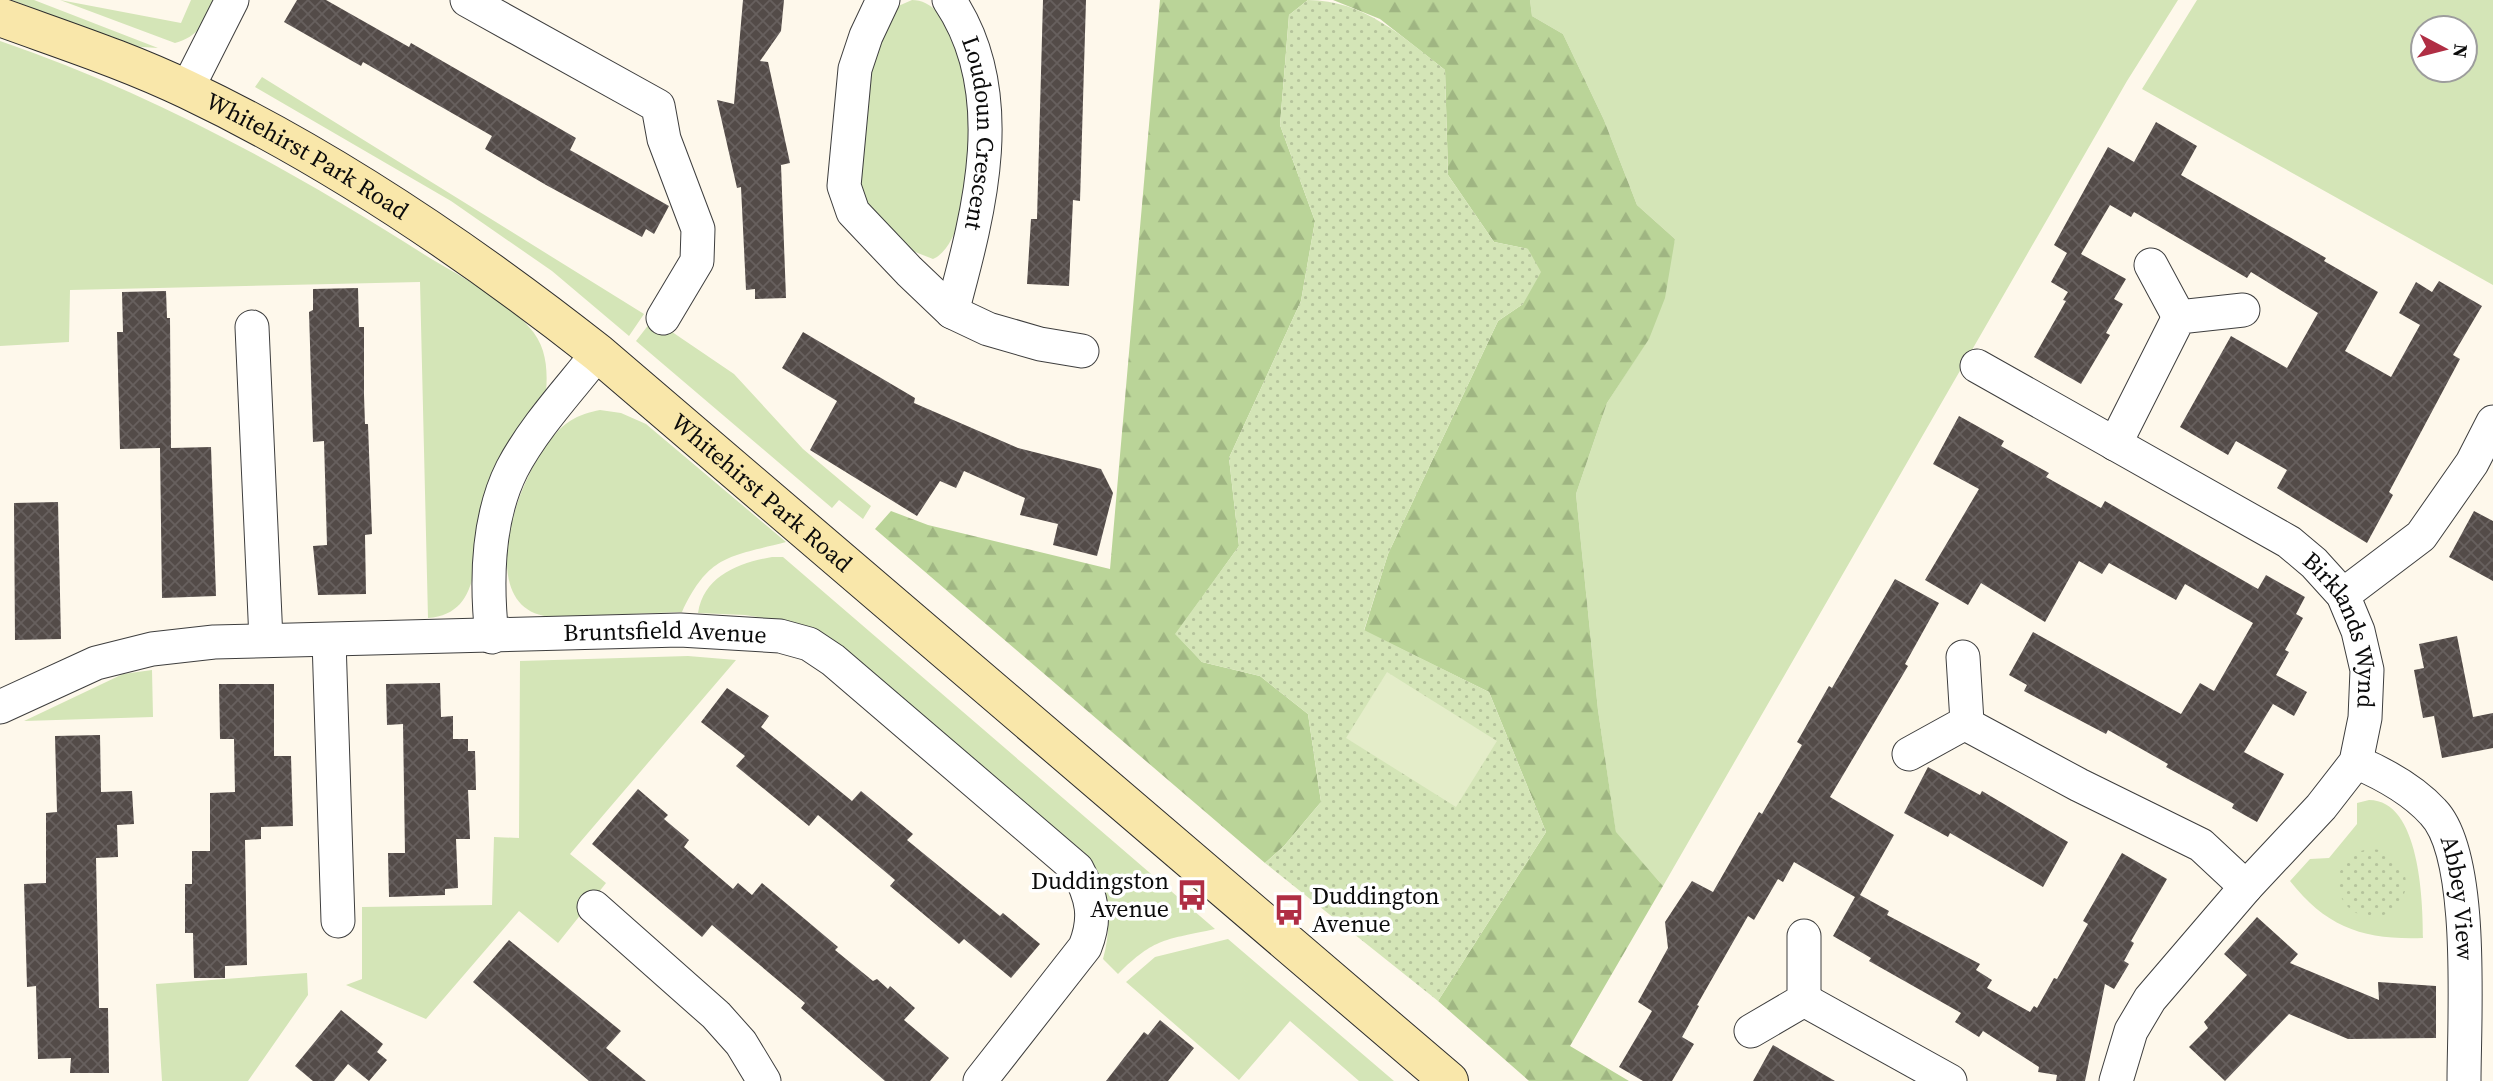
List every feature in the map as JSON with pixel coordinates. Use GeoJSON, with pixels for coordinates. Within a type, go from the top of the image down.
{"type":"FeatureCollection","features":[{"type":"Feature","properties":{"kind":"street"},"geometry":{"type":"LineString","coordinates":[[187,89],[232,0]]}},
{"type":"Feature","properties":{"kind":"street"},"geometry":{"type":"LineString","coordinates":[[883,0],[866,36],[855,69],[844,186],[853,212],[952,312],[988,329],[1040,344],[1082,351]]}},
{"type":"Feature","properties":{"kind":"street","name":"Loudoun Crescent"},"geometry":{"type":"LineString","coordinates":[[949,0],[976,52],[986,98],[980,187],[952,312]]}},
{"type":"Feature","properties":{"kind":"street"},"geometry":{"type":"LineString","coordinates":[[484,4],[658,106],[664,139],[698,229],[697,261],[663,318]]}},
{"type":"Feature","properties":{"kind":"street","name":"Whitehirst Park Road"},"geometry":{"type":"LineString","coordinates":[[0,17],[187,89],[401,209],[513,286],[598,353],[1449,1081]]}},
{"type":"Feature","properties":{"kind":"street"},"geometry":{"type":"LineString","coordinates":[[2151,265],[2179,317]]}},
{"type":"Feature","properties":{"kind":"street"},"geometry":{"type":"LineString","coordinates":[[2179,317],[2243,310]]}},
{"type":"Feature","properties":{"kind":"street"},"geometry":{"type":"LineString","coordinates":[[2115,444],[2179,317]]}},
{"type":"Feature","properties":{"kind":"street"},"geometry":{"type":"LineString","coordinates":[[252,327],[267,640]]}},
{"type":"Feature","properties":{"kind":"street"},"geometry":{"type":"LineString","coordinates":[[492,636],[490,562],[499,502],[512,469],[530,440],[598,353]]}},
{"type":"Feature","properties":{"kind":"street","name":"Birklands Wynd"},"geometry":{"type":"LineString","coordinates":[[1978,366],[2289,542],[2314,563],[2343,596],[2358,631],[2367,670],[2365,718],[2356,762],[2321,807],[2246,887],[2150,999],[2131,1031],[2116,1081]]}},
{"type":"Feature","properties":{"kind":"street"},"geometry":{"type":"LineString","coordinates":[[2343,596],[2421,536],[2482,469],[2493,422]]}},
{"type":"Feature","properties":{"kind":"street","name":"Bruntsfield Avenue"},"geometry":{"type":"LineString","coordinates":[[0,707],[96,663],[152,649],[267,640],[723,631],[780,636],[808,644],[832,660],[1077,869],[1085,884],[1094,926],[1085,947],[980,1081]]}},
{"type":"Feature","properties":{"kind":"street"},"geometry":{"type":"LineString","coordinates":[[329,640],[338,921]]}},
{"type":"Feature","properties":{"kind":"street"},"geometry":{"type":"LineString","coordinates":[[1909,754],[1967,722],[1963,657]]}},
{"type":"Feature","properties":{"kind":"street"},"geometry":{"type":"LineString","coordinates":[[1964,723],[2102,797],[2201,845],[2246,887]]}},
{"type":"Feature","properties":{"kind":"street","name":"Abbey View"},"geometry":{"type":"LineString","coordinates":[[2356,762],[2389,777],[2435,813],[2452,845],[2459,873],[2461,904],[2464,1081]]}},
{"type":"Feature","properties":{"kind":"street"},"geometry":{"type":"LineString","coordinates":[[594,907],[716,1016],[741,1043],[764,1081]]}},
{"type":"Feature","properties":{"kind":"street"},"geometry":{"type":"LineString","coordinates":[[1804,936],[1804,1000]]}},
{"type":"Feature","properties":{"kind":"street"},"geometry":{"type":"LineString","coordinates":[[1751,1031],[1804,1000]]}},
{"type":"Feature","properties":{"kind":"street"},"geometry":{"type":"LineString","coordinates":[[1804,1000],[1950,1081]]}},
{"type":"Feature","properties":{"kind":"green space"},"geometry":{"type":"Polygon","coordinates":[[[12,0],[34,0],[158,48],[128,46],[12,0]]]}},
{"type":"Feature","properties":{"kind":"green space"},"geometry":{"type":"Polygon","coordinates":[[[60,0],[181,23],[191,0],[216,0],[201,27],[190,37],[175,43],[60,0]]]}},
{"type":"Feature","properties":{"kind":"green space"},"geometry":{"type":"Polygon","coordinates":[[[912,0],[936,10],[953,37],[964,76],[969,121],[969,167],[962,209],[951,241],[933,259],[905,248],[871,210],[859,185],[868,84],[875,58],[896,7],[912,0]]]}},
{"type":"Feature","properties":{"kind":"green space"},"geometry":{"type":"Polygon","coordinates":[[[1160,0],[1308,0],[1289,15],[1280,125],[1315,221],[1301,301],[1229,458],[1239,546],[1176,634],[1202,662],[1260,676],[1308,714],[1321,802],[1284,846],[1265,863],[875,529],[891,511],[928,525],[1110,569],[1160,0]]]}},
{"type":"Feature","properties":{"kind":"green space"},"geometry":{"type":"Polygon","coordinates":[[[1308,0],[1347,6],[1365,13],[1398,33],[1445,70],[1448,175],[1494,242],[1528,249],[1541,272],[1523,304],[1498,321],[1388,554],[1364,630],[1489,692],[1546,832],[1438,1001],[1265,863],[1284,846],[1321,802],[1308,714],[1260,676],[1202,662],[1175,634],[1239,546],[1229,458],[1301,301],[1315,221],[1280,125],[1289,15],[1308,0]]]}},
{"type":"Feature","properties":{"kind":"green space"},"geometry":{"type":"Polygon","coordinates":[[[1333,0],[1530,0],[1532,16],[1563,34],[1604,120],[1637,205],[1675,239],[1665,298],[1649,339],[1607,403],[1576,494],[1598,710],[1616,832],[1663,886],[1570,1046],[1629,1081],[1529,1081],[1438,1001],[1546,832],[1489,692],[1364,631],[1388,554],[1498,321],[1523,304],[1528,249],[1494,242],[1448,175],[1445,70],[1380,19],[1333,0]]]}},
{"type":"Feature","properties":{"kind":"green space"},"geometry":{"type":"Polygon","coordinates":[[[1530,0],[2178,0],[2127,81],[1663,886],[1616,833],[1598,710],[1576,494],[1607,403],[1649,338],[1675,239],[1637,205],[1604,120],[1563,34],[1532,16],[1530,0]]]}},
{"type":"Feature","properties":{"kind":"green space"},"geometry":{"type":"Polygon","coordinates":[[[2197,0],[2493,0],[2493,285],[2142,89],[2197,0]]]}},
{"type":"Feature","properties":{"kind":"green space"},"geometry":{"type":"Polygon","coordinates":[[[0,41],[111,84],[272,163],[480,288],[518,316],[535,334],[545,357],[546,392],[469,589],[454,609],[447,614],[428,618],[420,282],[70,290],[69,342],[0,346],[0,41]]]}},
{"type":"Feature","properties":{"kind":"green space"},"geometry":{"type":"Polygon","coordinates":[[[262,77],[644,314],[629,336],[552,271],[451,201],[255,87],[262,77]]]}},
{"type":"Feature","properties":{"kind":"green space"},"geometry":{"type":"Polygon","coordinates":[[[653,319],[734,374],[803,449],[871,506],[863,519],[839,500],[832,508],[636,341],[653,319]]]}},
{"type":"Feature","properties":{"kind":"green space"},"geometry":{"type":"Polygon","coordinates":[[[600,410],[621,413],[646,424],[786,542],[722,561],[701,579],[682,612],[553,617],[526,609],[512,589],[507,561],[510,528],[520,495],[535,463],[552,438],[573,419],[600,410]]]}},
{"type":"Feature","properties":{"kind":"green space"},"geometry":{"type":"Polygon","coordinates":[[[783,557],[1215,929],[1173,938],[1152,946],[1118,974],[1103,959],[1108,931],[1104,892],[1086,854],[844,650],[783,621],[745,615],[698,613],[707,589],[725,573],[747,563],[783,557]]]}},
{"type":"Feature","properties":{"kind":"green space"},"geometry":{"type":"Polygon","coordinates":[[[688,656],[736,660],[570,854],[606,883],[558,943],[519,911],[426,1019],[346,985],[362,979],[362,907],[492,905],[494,837],[519,838],[520,661],[688,656]]]}},
{"type":"Feature","properties":{"kind":"green space"},"geometry":{"type":"Polygon","coordinates":[[[152,670],[153,717],[24,721],[123,674],[152,670]]]}},
{"type":"Feature","properties":{"kind":"green space"},"geometry":{"type":"Polygon","coordinates":[[[1387,672],[1497,741],[1456,807],[1346,738],[1387,672]]]}},
{"type":"Feature","properties":{"kind":"green space"},"geometry":{"type":"Polygon","coordinates":[[[2369,800],[2386,804],[2399,816],[2408,834],[2419,878],[2423,938],[2383,937],[2348,928],[2318,910],[2290,881],[2310,859],[2329,858],[2357,824],[2357,803],[2369,800]]]}},
{"type":"Feature","properties":{"kind":"green space"},"geometry":{"type":"Polygon","coordinates":[[[2365,849],[2379,849],[2391,854],[2401,864],[2406,883],[2401,902],[2391,912],[2379,917],[2365,917],[2353,912],[2343,902],[2338,890],[2338,876],[2343,864],[2353,854],[2365,849]]]}},
{"type":"Feature","properties":{"kind":"green space"},"geometry":{"type":"Polygon","coordinates":[[[1228,939],[1394,1081],[1359,1081],[1290,1021],[1239,1080],[1126,982],[1155,957],[1228,939]]]}},
{"type":"Feature","properties":{"kind":"green space"},"geometry":{"type":"Polygon","coordinates":[[[307,973],[308,995],[248,1081],[162,1081],[156,984],[307,973]]]}},
{"type":"Feature","properties":{"kind":"building"},"geometry":{"type":"Polygon","coordinates":[[[297,0],[326,0],[409,47],[411,43],[576,138],[570,150],[669,206],[654,234],[646,229],[642,237],[546,185],[485,149],[492,136],[363,62],[361,66],[284,22],[297,0]]]}},
{"type":"Feature","properties":{"kind":"building"},"geometry":{"type":"Polygon","coordinates":[[[743,0],[784,0],[781,31],[760,61],[768,62],[790,163],[781,165],[786,298],[755,299],[755,289],[746,290],[741,187],[737,188],[717,100],[734,104],[743,0]]]}},
{"type":"Feature","properties":{"kind":"building"},"geometry":{"type":"Polygon","coordinates":[[[1043,0],[1086,0],[1080,201],[1073,200],[1069,286],[1027,284],[1031,219],[1037,219],[1043,0]]]}},
{"type":"Feature","properties":{"kind":"building"},"geometry":{"type":"Polygon","coordinates":[[[2156,122],[2197,146],[2181,175],[2326,258],[2324,261],[2378,292],[2345,351],[2391,377],[2420,325],[2399,313],[2416,282],[2432,292],[2439,281],[2482,306],[2453,355],[2460,359],[2389,492],[2393,495],[2367,543],[2277,488],[2287,470],[2236,441],[2228,455],[2180,427],[2231,336],[2287,368],[2318,313],[2251,272],[2247,278],[2134,212],[2131,217],[2110,205],[2081,254],[2126,279],[2114,299],[2123,304],[2106,333],[2110,335],[2081,384],[2034,357],[2066,301],[2063,300],[2068,292],[2051,282],[2067,253],[2054,245],[2108,147],[2134,162],[2156,122]]]}},
{"type":"Feature","properties":{"kind":"building"},"geometry":{"type":"Polygon","coordinates":[[[358,288],[359,327],[364,327],[365,424],[368,424],[372,534],[365,535],[366,594],[318,595],[313,546],[327,545],[324,441],[313,442],[309,312],[313,310],[313,289],[358,288]]]}},
{"type":"Feature","properties":{"kind":"building"},"geometry":{"type":"Polygon","coordinates":[[[166,291],[167,318],[170,318],[171,448],[211,447],[216,596],[162,598],[160,448],[120,449],[117,332],[123,332],[122,292],[166,291]]]}},
{"type":"Feature","properties":{"kind":"building"},"geometry":{"type":"Polygon","coordinates":[[[803,332],[915,398],[914,403],[1018,448],[1101,469],[1113,493],[1097,556],[1053,545],[1058,524],[1020,515],[1025,498],[964,471],[956,488],[940,481],[917,516],[810,450],[837,401],[782,368],[803,332]]]}},
{"type":"Feature","properties":{"kind":"building"},"geometry":{"type":"Polygon","coordinates":[[[1959,416],[2004,441],[2001,446],[2049,473],[2046,477],[2101,508],[2105,501],[2258,589],[2266,575],[2305,597],[2296,614],[2303,618],[2285,650],[2289,652],[2276,675],[2307,692],[2294,716],[2273,704],[2244,752],[2284,774],[2257,822],[2232,808],[2234,804],[2166,767],[2168,764],[2108,730],[2106,734],[2024,691],[2027,685],[2009,675],[2033,632],[2181,714],[2200,683],[2214,691],[2253,623],[2185,584],[2176,600],[2109,563],[2102,574],[2079,561],[2045,622],[1981,583],[1968,605],[1925,580],[1979,489],[1933,464],[1959,416]]]}},
{"type":"Feature","properties":{"kind":"building"},"geometry":{"type":"Polygon","coordinates":[[[58,502],[61,639],[15,640],[14,503],[58,502]]]}},
{"type":"Feature","properties":{"kind":"building"},"geometry":{"type":"Polygon","coordinates":[[[2474,511],[2493,521],[2493,581],[2449,557],[2474,511]]]}},
{"type":"Feature","properties":{"kind":"building"},"geometry":{"type":"Polygon","coordinates":[[[1895,579],[1939,603],[1905,664],[1908,666],[1830,797],[1894,835],[1860,895],[1889,911],[1887,915],[1980,964],[1976,970],[1992,980],[1987,988],[2030,1012],[2034,1006],[2037,1008],[2054,978],[2057,979],[2088,924],[2083,921],[2122,853],[2167,879],[2131,941],[2134,943],[2124,961],[2129,964],[2114,989],[2105,984],[2085,1081],[2056,1081],[2057,1075],[2038,1072],[2039,1067],[1983,1031],[1979,1037],[1955,1022],[1961,1013],[1869,961],[1871,958],[1833,936],[1855,897],[1794,862],[1783,882],[1778,879],[1754,920],[1748,916],[1697,1005],[1699,1006],[1682,1037],[1694,1044],[1672,1081],[1643,1081],[1619,1067],[1652,1011],[1638,1002],[1668,948],[1665,922],[1692,881],[1713,892],[1802,745],[1797,742],[1829,686],[1832,688],[1895,579]]]}},
{"type":"Feature","properties":{"kind":"building"},"geometry":{"type":"Polygon","coordinates":[[[2457,636],[2473,717],[2493,713],[2493,748],[2442,758],[2434,716],[2423,718],[2414,670],[2424,668],[2419,644],[2457,636]]]}},
{"type":"Feature","properties":{"kind":"building"},"geometry":{"type":"Polygon","coordinates":[[[440,683],[441,717],[453,716],[453,739],[468,739],[468,751],[475,751],[476,790],[468,790],[470,839],[456,839],[458,888],[445,889],[445,895],[389,897],[388,853],[405,853],[403,724],[387,725],[386,684],[440,683]]]}},
{"type":"Feature","properties":{"kind":"building"},"geometry":{"type":"Polygon","coordinates":[[[219,684],[274,684],[274,756],[291,756],[293,826],[261,827],[261,839],[245,840],[247,965],[225,966],[225,978],[194,978],[193,933],[185,933],[185,884],[192,884],[192,851],[210,851],[210,793],[235,792],[234,739],[220,739],[219,684]]]}},
{"type":"Feature","properties":{"kind":"building"},"geometry":{"type":"Polygon","coordinates":[[[727,688],[769,716],[761,727],[852,801],[861,791],[913,834],[907,840],[1000,916],[1003,913],[1040,944],[1011,978],[964,939],[959,944],[890,886],[895,880],[818,815],[809,826],[736,766],[745,756],[701,722],[727,688]]]}},
{"type":"Feature","properties":{"kind":"building"},"geometry":{"type":"Polygon","coordinates":[[[100,735],[101,792],[132,791],[134,824],[117,825],[118,857],[96,858],[99,1008],[108,1008],[109,1073],[70,1073],[71,1058],[38,1059],[36,986],[27,987],[24,884],[46,883],[46,813],[57,812],[55,736],[100,735]]]}},
{"type":"Feature","properties":{"kind":"building"},"geometry":{"type":"Polygon","coordinates":[[[1928,767],[1980,795],[1982,791],[2068,842],[2043,887],[1950,833],[1948,837],[1904,813],[1928,767]]]}},
{"type":"Feature","properties":{"kind":"building"},"geometry":{"type":"Polygon","coordinates":[[[638,789],[668,815],[664,819],[689,840],[684,847],[733,889],[738,883],[752,895],[762,883],[838,947],[835,950],[873,981],[877,979],[888,989],[890,986],[915,1008],[904,1020],[949,1058],[930,1081],[885,1081],[801,1008],[805,1003],[712,925],[702,937],[592,844],[638,789]]]}},
{"type":"Feature","properties":{"kind":"building"},"geometry":{"type":"Polygon","coordinates":[[[2257,917],[2298,954],[2290,963],[2379,1000],[2378,982],[2436,986],[2436,1038],[2348,1039],[2289,1014],[2225,1081],[2189,1047],[2208,1028],[2204,1022],[2247,975],[2224,954],[2257,917]]]}},
{"type":"Feature","properties":{"kind":"building"},"geometry":{"type":"Polygon","coordinates":[[[509,940],[621,1031],[606,1048],[646,1081],[589,1081],[473,982],[509,940]]]}},
{"type":"Feature","properties":{"kind":"building"},"geometry":{"type":"Polygon","coordinates":[[[341,1010],[383,1044],[377,1052],[387,1060],[369,1081],[348,1064],[334,1081],[313,1081],[295,1066],[341,1010]]]}},
{"type":"Feature","properties":{"kind":"building"},"geometry":{"type":"Polygon","coordinates":[[[1160,1020],[1194,1048],[1168,1081],[1106,1081],[1144,1032],[1148,1035],[1160,1020]]]}},
{"type":"Feature","properties":{"kind":"building"},"geometry":{"type":"Polygon","coordinates":[[[1773,1045],[1835,1081],[1753,1081],[1773,1045]]]}},
{"type":"Feature","properties":{"kind":"place","name":"Duddingston Avenue"},"geometry":{"type":"Point","coordinates":[1192,895]}},
{"type":"Feature","properties":{"kind":"place","name":"Duddington Avenue"},"geometry":{"type":"Point","coordinates":[1289,910]}}]}
